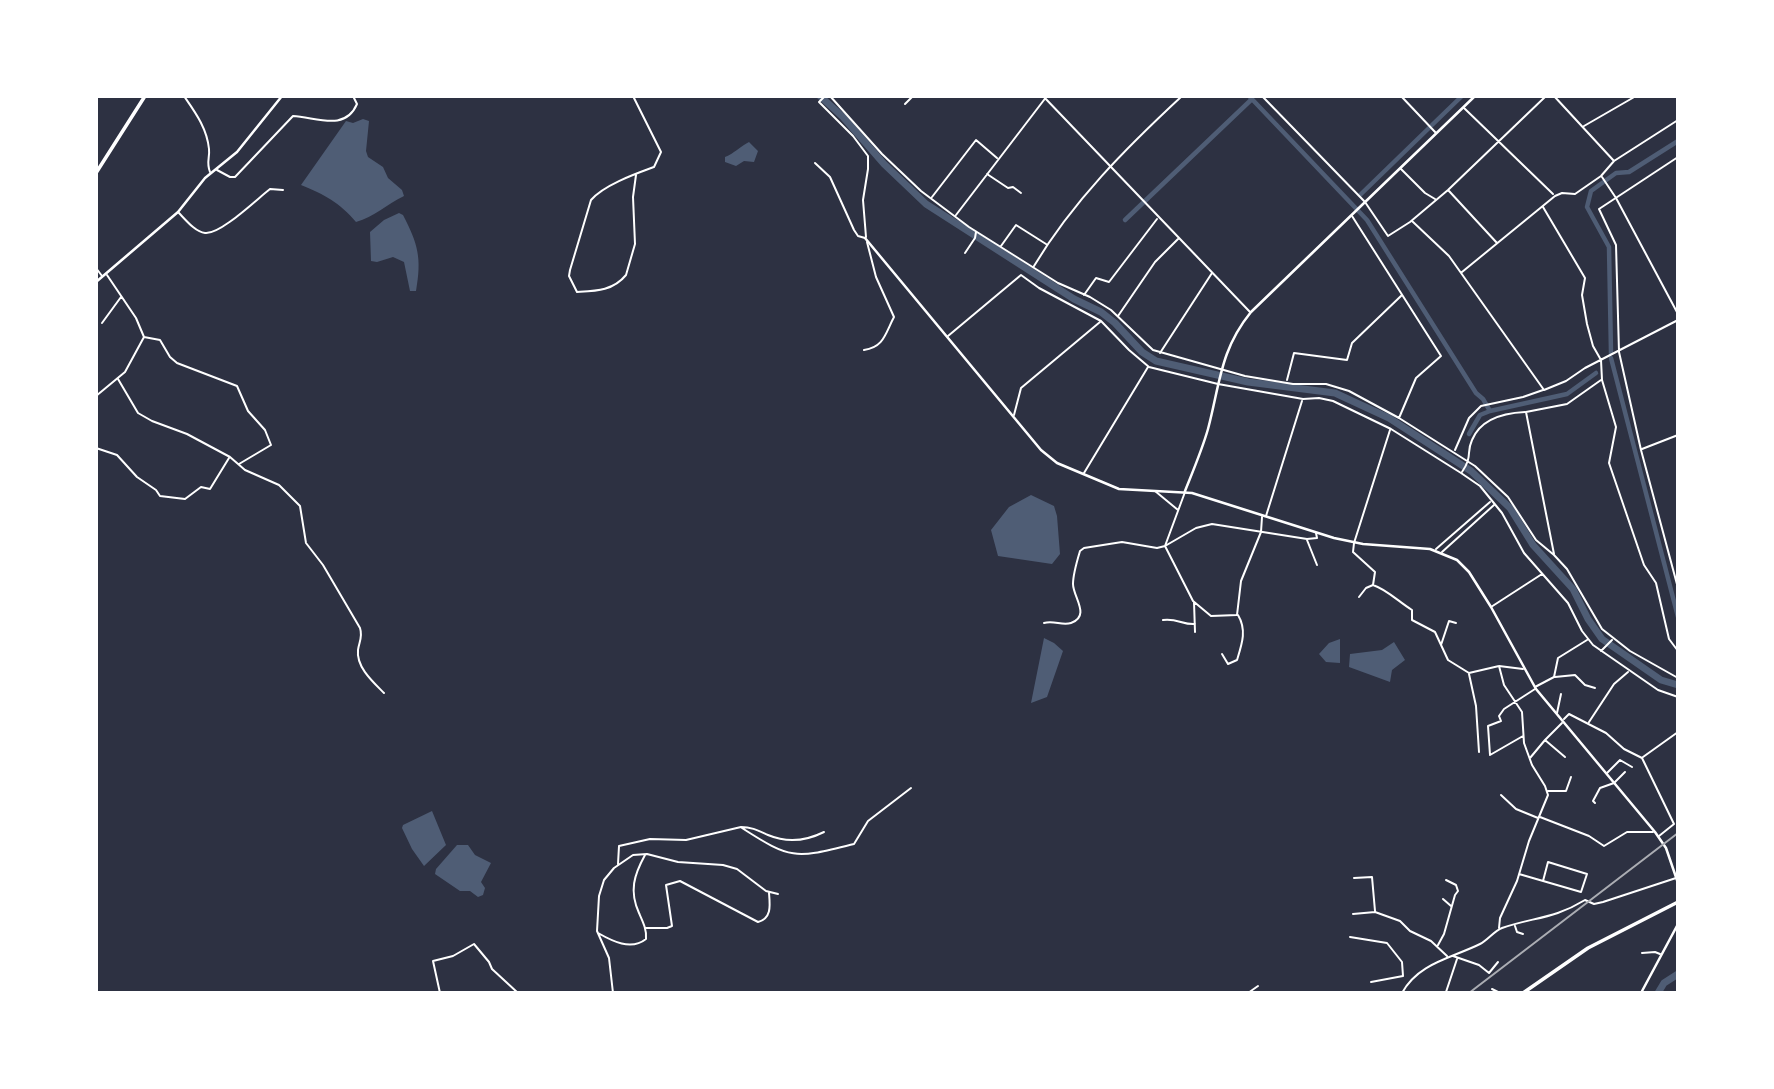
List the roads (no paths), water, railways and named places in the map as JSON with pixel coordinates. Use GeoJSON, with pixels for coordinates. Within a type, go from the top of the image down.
{"type":"FeatureCollection","features":[{"type":"Feature","properties":{"kind":"main road"},"geometry":{"type":"LineString","coordinates":[[96,173],[145,96]]}},
{"type":"Feature","properties":{"kind":"main road"},"geometry":{"type":"LineString","coordinates":[[1523,993],[1588,948],[1678,902]]}},
{"type":"Feature","properties":{"kind":"street"},"geometry":{"type":"LineString","coordinates":[[184,96],[203,124],[209,149],[207,163],[211,173]]}},
{"type":"Feature","properties":{"kind":"street"},"geometry":{"type":"LineString","coordinates":[[96,282],[178,212],[211,173],[237,152],[282,96]]}},
{"type":"Feature","properties":{"kind":"street"},"geometry":{"type":"LineString","coordinates":[[216,169],[235,177],[293,116],[328,122],[341,120],[357,104],[353,96]]}},
{"type":"Feature","properties":{"kind":"street"},"geometry":{"type":"LineString","coordinates":[[633,96],[661,152],[654,167],[636,175],[596,194],[591,200],[569,276],[577,292],[604,290],[624,279],[635,243],[633,197],[636,175]]}},
{"type":"Feature","properties":{"kind":"street"},"geometry":{"type":"LineString","coordinates":[[825,96],[820,101],[868,156],[863,229],[876,277],[894,317],[881,343],[864,350]]}},
{"type":"Feature","properties":{"kind":"street"},"geometry":{"type":"LineString","coordinates":[[830,96],[909,182],[976,231],[1058,283],[1118,316],[1160,354],[1245,376],[1293,384],[1326,384],[1349,391],[1399,418],[1469,462],[1508,497],[1536,540],[1572,575],[1595,619],[1612,640],[1678,678]]}},
{"type":"Feature","properties":{"kind":"street"},"geometry":{"type":"LineString","coordinates":[[905,104],[914,96]]}},
{"type":"Feature","properties":{"kind":"street"},"geometry":{"type":"LineString","coordinates":[[1034,267],[1067,216],[1110,166],[1182,96]]}},
{"type":"Feature","properties":{"kind":"street"},"geometry":{"type":"LineString","coordinates":[[1262,96],[1364,203],[1388,236],[1448,190],[1546,96]]}},
{"type":"Feature","properties":{"kind":"street"},"geometry":{"type":"LineString","coordinates":[[1401,96],[1437,133]]}},
{"type":"Feature","properties":{"kind":"street"},"geometry":{"type":"LineString","coordinates":[[1237,614],[1211,616],[1194,601],[1165,546],[1206,434],[1221,371],[1233,336],[1251,312],[1475,96]]}},
{"type":"Feature","properties":{"kind":"street"},"geometry":{"type":"LineString","coordinates":[[1554,96],[1614,162]]}},
{"type":"Feature","properties":{"kind":"street"},"geometry":{"type":"LineString","coordinates":[[1583,126],[1636,96]]}},
{"type":"Feature","properties":{"kind":"street"},"geometry":{"type":"LineString","coordinates":[[955,216],[1045,97],[1251,312]]}},
{"type":"Feature","properties":{"kind":"street"},"geometry":{"type":"LineString","coordinates":[[1464,107],[1555,196]]}},
{"type":"Feature","properties":{"kind":"street"},"geometry":{"type":"LineString","coordinates":[[1461,273],[1555,196],[1562,193],[1575,194],[1601,176],[1614,162],[1678,120]]}},
{"type":"Feature","properties":{"kind":"street"},"geometry":{"type":"LineString","coordinates":[[931,198],[976,140],[999,159]]}},
{"type":"Feature","properties":{"kind":"street"},"geometry":{"type":"LineString","coordinates":[[1678,157],[1599,209],[1616,245],[1619,352],[1641,450],[1678,588]]}},
{"type":"Feature","properties":{"kind":"street"},"geometry":{"type":"LineString","coordinates":[[815,163],[830,177],[858,236],[865,238],[1052,460],[1126,491],[1185,491],[1354,543],[1435,550],[1463,565],[1491,607],[1535,688],[1656,832],[1666,848],[1677,881],[1594,904],[1585,900],[1563,913],[1499,929],[1482,943],[1430,965],[1412,980],[1402,993]]}},
{"type":"Feature","properties":{"kind":"street"},"geometry":{"type":"LineString","coordinates":[[1400,168],[1425,193],[1436,198]]}},
{"type":"Feature","properties":{"kind":"street"},"geometry":{"type":"LineString","coordinates":[[988,174],[1008,188],[1013,187],[1021,193]]}},
{"type":"Feature","properties":{"kind":"street"},"geometry":{"type":"LineString","coordinates":[[1601,176],[1616,198],[1678,314]]}},
{"type":"Feature","properties":{"kind":"street"},"geometry":{"type":"LineString","coordinates":[[178,212],[198,231],[206,234],[226,223],[270,189],[283,190]]}},
{"type":"Feature","properties":{"kind":"street"},"geometry":{"type":"LineString","coordinates":[[1448,190],[1497,243]]}},
{"type":"Feature","properties":{"kind":"street"},"geometry":{"type":"LineString","coordinates":[[1543,208],[1586,278],[1582,295],[1593,346],[1601,360],[1602,380],[1616,428],[1609,463],[1644,565],[1656,583],[1669,639],[1678,651]]}},
{"type":"Feature","properties":{"kind":"street"},"geometry":{"type":"LineString","coordinates":[[1351,215],[1441,356],[1416,378],[1399,418]]}},
{"type":"Feature","properties":{"kind":"street"},"geometry":{"type":"LineString","coordinates":[[1084,295],[1096,278],[1110,282],[1158,218]]}},
{"type":"Feature","properties":{"kind":"street"},"geometry":{"type":"LineString","coordinates":[[1411,221],[1449,256],[1544,390]]}},
{"type":"Feature","properties":{"kind":"street"},"geometry":{"type":"LineString","coordinates":[[1001,246],[1016,225],[1047,244]]}},
{"type":"Feature","properties":{"kind":"street"},"geometry":{"type":"LineString","coordinates":[[965,253],[975,238],[976,231]]}},
{"type":"Feature","properties":{"kind":"street"},"geometry":{"type":"LineString","coordinates":[[1118,316],[1154,262],[1178,238]]}},
{"type":"Feature","properties":{"kind":"street"},"geometry":{"type":"LineString","coordinates":[[96,268],[121,296],[136,318],[144,337]]}},
{"type":"Feature","properties":{"kind":"street"},"geometry":{"type":"LineString","coordinates":[[1160,354],[1213,272]]}},
{"type":"Feature","properties":{"kind":"street"},"geometry":{"type":"LineString","coordinates":[[948,336],[1021,275],[1039,288],[1101,321],[1149,367],[1218,384],[1303,400],[1319,398],[1333,401],[1391,429],[1480,486],[1495,505],[1524,554],[1568,603],[1588,640],[1600,652],[1658,690],[1678,697]]}},
{"type":"Feature","properties":{"kind":"street"},"geometry":{"type":"LineString","coordinates":[[1286,381],[1290,359],[1294,353],[1347,360],[1352,343],[1402,295]]}},
{"type":"Feature","properties":{"kind":"street"},"geometry":{"type":"LineString","coordinates":[[102,323],[121,296]]}},
{"type":"Feature","properties":{"kind":"street"},"geometry":{"type":"LineString","coordinates":[[1454,452],[1469,418],[1481,406],[1524,397],[1566,382],[1585,368],[1678,320]]}},
{"type":"Feature","properties":{"kind":"street"},"geometry":{"type":"LineString","coordinates":[[1014,416],[1021,388],[1101,321]]}},
{"type":"Feature","properties":{"kind":"street"},"geometry":{"type":"LineString","coordinates":[[96,396],[125,372],[144,337]]}},
{"type":"Feature","properties":{"kind":"street"},"geometry":{"type":"LineString","coordinates":[[144,337],[160,340],[177,363],[237,386],[248,411],[265,430],[271,445],[238,465]]}},
{"type":"Feature","properties":{"kind":"street"},"geometry":{"type":"LineString","coordinates":[[1083,474],[1149,367]]}},
{"type":"Feature","properties":{"kind":"street"},"geometry":{"type":"LineString","coordinates":[[118,379],[138,413],[187,434],[193,440],[230,457],[245,470],[279,485],[300,506],[306,543],[323,565],[360,628],[360,663],[384,693]]}},
{"type":"Feature","properties":{"kind":"street"},"geometry":{"type":"LineString","coordinates":[[1462,472],[1469,462],[1471,440],[1490,418],[1567,404],[1602,380]]}},
{"type":"Feature","properties":{"kind":"street"},"geometry":{"type":"LineString","coordinates":[[1222,654],[1227,664],[1237,660],[1243,642],[1243,624],[1237,614],[1241,581],[1261,532],[1303,400]]}},
{"type":"Feature","properties":{"kind":"street"},"geometry":{"type":"LineString","coordinates":[[1526,412],[1554,555]]}},
{"type":"Feature","properties":{"kind":"street"},"geometry":{"type":"LineString","coordinates":[[1373,585],[1375,572],[1353,552],[1354,543],[1391,429]]}},
{"type":"Feature","properties":{"kind":"street"},"geometry":{"type":"LineString","coordinates":[[1641,450],[1678,435]]}},
{"type":"Feature","properties":{"kind":"street"},"geometry":{"type":"LineString","coordinates":[[96,448],[117,455],[137,477],[160,496],[185,499],[201,487],[210,489],[230,457]]}},
{"type":"Feature","properties":{"kind":"street"},"geometry":{"type":"LineString","coordinates":[[1154,491],[1178,511]]}},
{"type":"Feature","properties":{"kind":"street"},"geometry":{"type":"LineString","coordinates":[[1435,550],[1491,501]]}},
{"type":"Feature","properties":{"kind":"street"},"geometry":{"type":"LineString","coordinates":[[1442,552],[1495,505]]}},
{"type":"Feature","properties":{"kind":"street"},"geometry":{"type":"LineString","coordinates":[[1044,623],[1074,623],[1080,615],[1073,584],[1080,551],[1084,548],[1122,542],[1157,548],[1196,528],[1212,524],[1307,539],[1317,538],[1316,533]]}},
{"type":"Feature","properties":{"kind":"street"},"geometry":{"type":"LineString","coordinates":[[1307,539],[1317,565]]}},
{"type":"Feature","properties":{"kind":"street"},"geometry":{"type":"LineString","coordinates":[[1491,607],[1543,573]]}},
{"type":"Feature","properties":{"kind":"street"},"geometry":{"type":"LineString","coordinates":[[1359,597],[1366,588],[1373,585],[1382,588],[1391,598],[1412,610],[1412,620],[1435,632],[1448,660],[1469,673],[1499,666],[1524,669]]}},
{"type":"Feature","properties":{"kind":"street"},"geometry":{"type":"LineString","coordinates":[[1194,601],[1195,632]]}},
{"type":"Feature","properties":{"kind":"street"},"geometry":{"type":"LineString","coordinates":[[1163,620],[1174,619],[1195,624]]}},
{"type":"Feature","properties":{"kind":"street"},"geometry":{"type":"LineString","coordinates":[[1440,646],[1449,621],[1456,623]]}},
{"type":"Feature","properties":{"kind":"street"},"geometry":{"type":"LineString","coordinates":[[1554,677],[1558,657],[1588,640]]}},
{"type":"Feature","properties":{"kind":"street"},"geometry":{"type":"LineString","coordinates":[[1600,652],[1612,640]]}},
{"type":"Feature","properties":{"kind":"street"},"geometry":{"type":"LineString","coordinates":[[1499,666],[1502,680],[1522,712],[1523,736],[1530,759],[1547,791],[1547,800],[1500,918],[1499,929]]}},
{"type":"Feature","properties":{"kind":"street"},"geometry":{"type":"LineString","coordinates":[[1588,724],[1614,684],[1629,672]]}},
{"type":"Feature","properties":{"kind":"street"},"geometry":{"type":"LineString","coordinates":[[1469,673],[1476,706],[1479,752]]}},
{"type":"Feature","properties":{"kind":"street"},"geometry":{"type":"LineString","coordinates":[[1523,736],[1490,755],[1488,726],[1501,721],[1501,713],[1535,688],[1554,677],[1575,675],[1585,685],[1595,688]]}},
{"type":"Feature","properties":{"kind":"street"},"geometry":{"type":"LineString","coordinates":[[1556,714],[1561,694]]}},
{"type":"Feature","properties":{"kind":"street"},"geometry":{"type":"LineString","coordinates":[[1530,759],[1569,714],[1611,737],[1630,753],[1642,758],[1674,824],[1658,836]]}},
{"type":"Feature","properties":{"kind":"street"},"geometry":{"type":"LineString","coordinates":[[1642,758],[1678,732]]}},
{"type":"Feature","properties":{"kind":"street"},"geometry":{"type":"LineString","coordinates":[[1545,740],[1565,757]]}},
{"type":"Feature","properties":{"kind":"street"},"geometry":{"type":"LineString","coordinates":[[1607,774],[1620,760],[1632,767]]}},
{"type":"Feature","properties":{"kind":"street"},"geometry":{"type":"LineString","coordinates":[[1595,803],[1593,801],[1600,788],[1614,783],[1625,772]]}},
{"type":"Feature","properties":{"kind":"street"},"geometry":{"type":"LineString","coordinates":[[1547,791],[1566,791],[1571,777]]}},
{"type":"Feature","properties":{"kind":"street"},"geometry":{"type":"LineString","coordinates":[[741,827],[773,848],[792,855],[813,854],[854,844],[869,821],[911,788]]}},
{"type":"Feature","properties":{"kind":"street"},"geometry":{"type":"LineString","coordinates":[[1501,795],[1516,809],[1589,836],[1604,846],[1627,832],[1656,832]]}},
{"type":"Feature","properties":{"kind":"street"},"geometry":{"type":"LineString","coordinates":[[618,865],[619,846],[652,838],[685,840],[741,827],[787,841],[824,832]]}},
{"type":"Feature","properties":{"kind":"street"},"geometry":{"type":"LineString","coordinates":[[597,932],[613,941],[633,945],[646,939],[633,892],[635,876],[646,854]]}},
{"type":"Feature","properties":{"kind":"street"},"geometry":{"type":"LineString","coordinates":[[613,993],[609,958],[597,932],[600,890],[604,880],[618,865],[633,855],[646,854],[678,862],[713,863],[732,867],[769,892],[778,894]]}},
{"type":"Feature","properties":{"kind":"street"},"geometry":{"type":"LineString","coordinates":[[1518,874],[1581,892],[1587,874],[1548,862],[1543,881]]}},
{"type":"Feature","properties":{"kind":"street"},"geometry":{"type":"LineString","coordinates":[[1354,878],[1372,877],[1375,912]]}},
{"type":"Feature","properties":{"kind":"street"},"geometry":{"type":"LineString","coordinates":[[1437,946],[1444,934],[1458,888],[1446,880]]}},
{"type":"Feature","properties":{"kind":"street"},"geometry":{"type":"LineString","coordinates":[[645,928],[673,926],[666,885],[673,882],[680,881],[758,922],[769,914],[769,892]]}},
{"type":"Feature","properties":{"kind":"street"},"geometry":{"type":"LineString","coordinates":[[1443,899],[1451,907]]}},
{"type":"Feature","properties":{"kind":"street"},"geometry":{"type":"LineString","coordinates":[[1353,914],[1375,912],[1400,921],[1410,931],[1437,946],[1447,957]]}},
{"type":"Feature","properties":{"kind":"street"},"geometry":{"type":"LineString","coordinates":[[1641,993],[1678,924]]}},
{"type":"Feature","properties":{"kind":"street"},"geometry":{"type":"LineString","coordinates":[[1514,925],[1517,932],[1523,934]]}},
{"type":"Feature","properties":{"kind":"street"},"geometry":{"type":"LineString","coordinates":[[1350,937],[1387,943],[1402,962],[1403,976]]}},
{"type":"Feature","properties":{"kind":"street"},"geometry":{"type":"LineString","coordinates":[[440,993],[433,961],[453,956],[474,944],[492,969],[518,993]]}},
{"type":"Feature","properties":{"kind":"street"},"geometry":{"type":"LineString","coordinates":[[1642,953],[1655,952],[1661,955]]}},
{"type":"Feature","properties":{"kind":"street"},"geometry":{"type":"LineString","coordinates":[[1452,955],[1479,965],[1489,973],[1498,962]]}},
{"type":"Feature","properties":{"kind":"street"},"geometry":{"type":"LineString","coordinates":[[1446,992],[1458,958]]}},
{"type":"Feature","properties":{"kind":"street"},"geometry":{"type":"LineString","coordinates":[[1371,982],[1403,976],[1412,980]]}},
{"type":"Feature","properties":{"kind":"street"},"geometry":{"type":"LineString","coordinates":[[1248,993],[1258,986]]}},
{"type":"Feature","properties":{"kind":"street"},"geometry":{"type":"LineString","coordinates":[[1492,989],[1500,993]]}},
{"type":"Feature","properties":{"kind":"water"},"geometry":{"type":"Polygon","coordinates":[[[363,119],[369,121],[366,151],[368,157],[383,167],[388,178],[402,190],[404,196],[356,222],[331,200],[301,185],[346,121],[353,123],[363,119]]]}},
{"type":"Feature","properties":{"kind":"water"},"geometry":{"type":"Polygon","coordinates":[[[749,142],[758,151],[754,162],[744,161],[736,166],[725,162],[725,157],[749,142]]]}},
{"type":"Feature","properties":{"kind":"water"},"geometry":{"type":"Polygon","coordinates":[[[399,213],[408,225],[417,251],[419,269],[416,291],[410,291],[404,262],[393,257],[371,261],[370,232],[384,220],[399,213]]]}},
{"type":"Feature","properties":{"kind":"water"},"geometry":{"type":"Polygon","coordinates":[[[1031,495],[1054,506],[1060,554],[1052,564],[998,556],[991,530],[1009,507],[1031,495]]]}},
{"type":"Feature","properties":{"kind":"water"},"geometry":{"type":"Polygon","coordinates":[[[1044,638],[1063,651],[1047,697],[1031,703],[1044,638]]]}},
{"type":"Feature","properties":{"kind":"water"},"geometry":{"type":"Polygon","coordinates":[[[1340,639],[1340,663],[1326,662],[1319,654],[1329,643],[1340,639]]]}},
{"type":"Feature","properties":{"kind":"water"},"geometry":{"type":"Polygon","coordinates":[[[1394,642],[1405,660],[1392,670],[1390,682],[1349,667],[1350,654],[1382,650],[1394,642]]]}},
{"type":"Feature","properties":{"kind":"water"},"geometry":{"type":"Polygon","coordinates":[[[432,811],[446,845],[424,866],[402,828],[403,825],[432,811]]]}},
{"type":"Feature","properties":{"kind":"water"},"geometry":{"type":"Polygon","coordinates":[[[457,845],[468,845],[475,855],[491,863],[481,882],[485,888],[483,895],[478,897],[470,891],[460,891],[435,874],[436,869],[457,845]]]}},
{"type":"Feature","properties":{"kind":"waterway"},"geometry":{"type":"LineString","coordinates":[[820,96],[926,204],[1074,299],[1101,312],[1142,352],[1156,361],[1248,382],[1335,393],[1389,418],[1471,471],[1510,508],[1533,545],[1573,589],[1602,639],[1661,680],[1678,685]]}},
{"type":"Feature","properties":{"kind":"waterway"},"geometry":{"type":"LineString","coordinates":[[1249,96],[1367,220],[1490,411]]}},
{"type":"Feature","properties":{"kind":"waterway"},"geometry":{"type":"LineString","coordinates":[[1432,125],[1462,96]]}},
{"type":"Feature","properties":{"kind":"waterway"},"geometry":{"type":"LineString","coordinates":[[1125,220],[1252,99]]}},
{"type":"Feature","properties":{"kind":"waterway"},"geometry":{"type":"LineString","coordinates":[[1360,195],[1429,128]]}},
{"type":"Feature","properties":{"kind":"waterway"},"geometry":{"type":"LineString","coordinates":[[1611,353],[1609,247],[1587,207],[1591,191],[1616,173],[1629,172],[1678,141]]}},
{"type":"Feature","properties":{"kind":"waterway"},"geometry":{"type":"LineString","coordinates":[[1611,358],[1678,617]]}},
{"type":"Feature","properties":{"kind":"waterway"},"geometry":{"type":"LineString","coordinates":[[1469,434],[1480,415],[1567,394],[1596,373]]}},
{"type":"Feature","properties":{"kind":"waterway"},"geometry":{"type":"LineString","coordinates":[[1658,993],[1664,983],[1678,974]]}},
{"type":"Feature","properties":{"kind":"railway"},"geometry":{"type":"LineString","coordinates":[[1469,993],[1678,833]]}}]}
